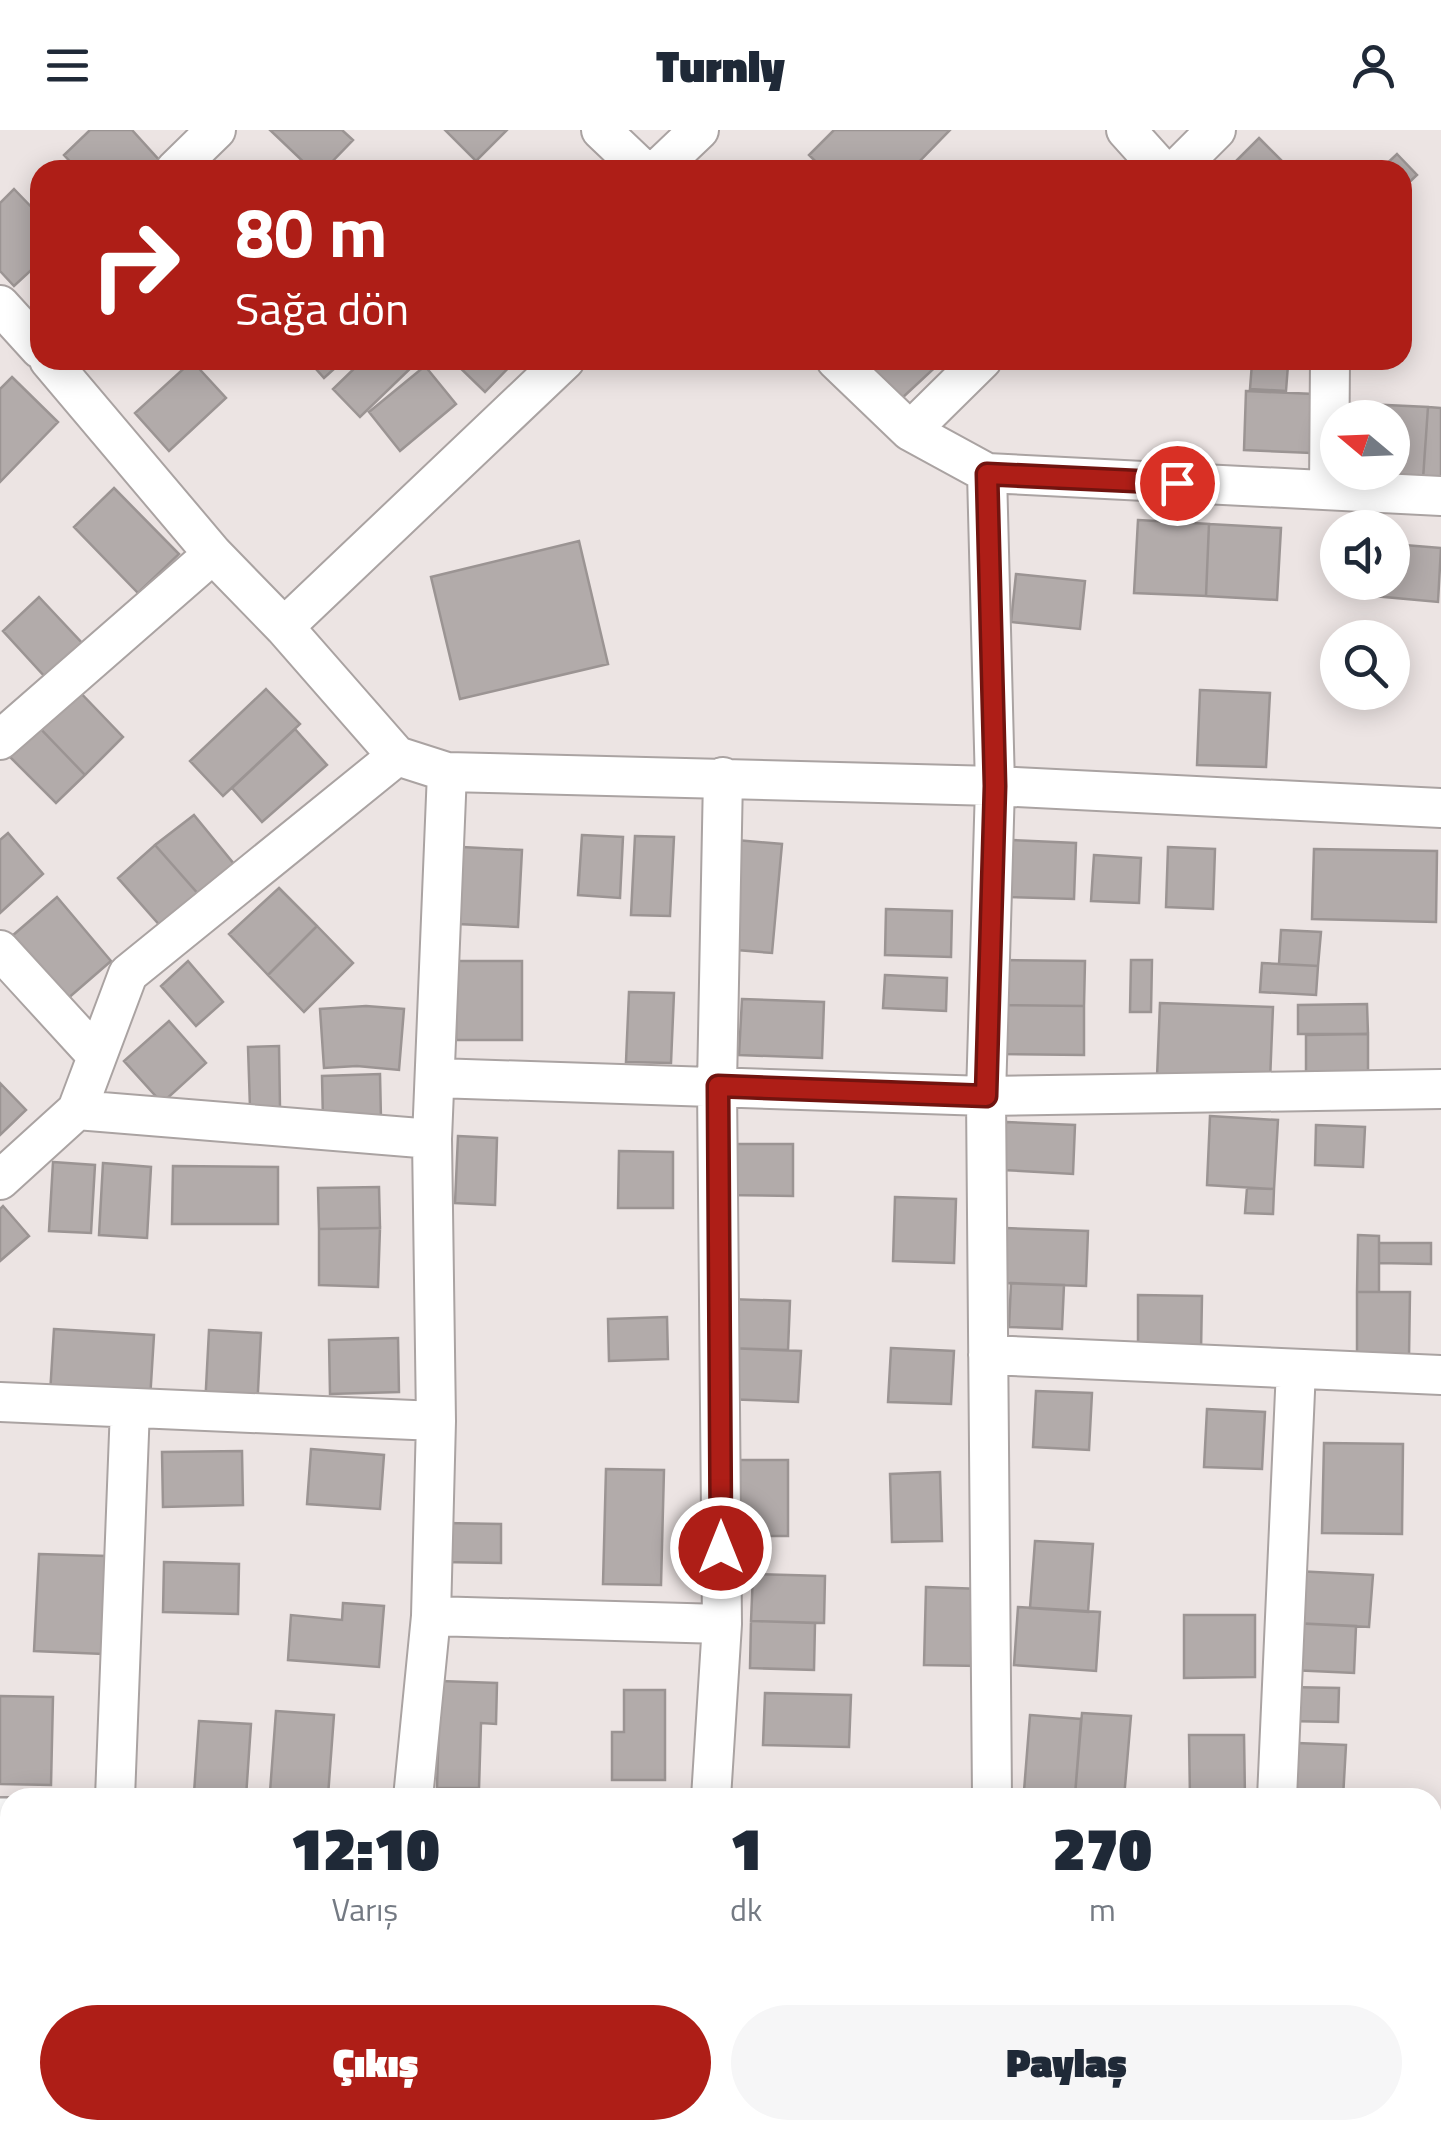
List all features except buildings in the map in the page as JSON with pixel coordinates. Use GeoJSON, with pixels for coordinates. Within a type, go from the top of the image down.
{"type":"FeatureCollection","features":[{"type":"Feature","properties":{"kind":"street"},"geometry":{"type":"LineString","coordinates":[[184,160],[216,130]]}},
{"type":"Feature","properties":{"kind":"street"},"geometry":{"type":"LineString","coordinates":[[601,130],[632,160]]}},
{"type":"Feature","properties":{"kind":"street"},"geometry":{"type":"LineString","coordinates":[[668,160],[699,130]]}},
{"type":"Feature","properties":{"kind":"street"},"geometry":{"type":"LineString","coordinates":[[1126,130],[1153,160]]}},
{"type":"Feature","properties":{"kind":"street"},"geometry":{"type":"LineString","coordinates":[[1186,160],[1216,130]]}},
{"type":"Feature","properties":{"kind":"street"},"geometry":{"type":"LineString","coordinates":[[57,370],[212,554],[284,627],[397,756],[447,772],[995,786],[1441,808]]}},
{"type":"Feature","properties":{"kind":"street"},"geometry":{"type":"LineString","coordinates":[[284,627],[554,370]]}},
{"type":"Feature","properties":{"kind":"street"},"geometry":{"type":"LineString","coordinates":[[846,370],[910,431],[987,474],[1320,490]]}},
{"type":"Feature","properties":{"kind":"street"},"geometry":{"type":"LineString","coordinates":[[910,431],[972,370]]}},
{"type":"Feature","properties":{"kind":"street"},"geometry":{"type":"LineString","coordinates":[[1329,400],[1330,370]]}},
{"type":"Feature","properties":{"kind":"street"},"geometry":{"type":"LineString","coordinates":[[987,474],[995,786],[986,1096],[992,1788]]}},
{"type":"Feature","properties":{"kind":"street"},"geometry":{"type":"LineString","coordinates":[[1328,490],[1441,496]]}},
{"type":"Feature","properties":{"kind":"street"},"geometry":{"type":"LineString","coordinates":[[1,739],[212,554]]}},
{"type":"Feature","properties":{"kind":"street"},"geometry":{"type":"LineString","coordinates":[[0,1180],[76,1110],[128,974],[397,756]]}},
{"type":"Feature","properties":{"kind":"street"},"geometry":{"type":"LineString","coordinates":[[413,1788],[432,1616],[436,1421],[432,1138],[447,772]]}},
{"type":"Feature","properties":{"kind":"street"},"geometry":{"type":"LineString","coordinates":[[712,1788],[722,1624],[718,1086],[723,777]]}},
{"type":"Feature","properties":{"kind":"street"},"geometry":{"type":"LineString","coordinates":[[0,950],[97,1056]]}},
{"type":"Feature","properties":{"kind":"street"},"geometry":{"type":"LineString","coordinates":[[436,1078],[986,1096],[1441,1089]]}},
{"type":"Feature","properties":{"kind":"street"},"geometry":{"type":"LineString","coordinates":[[76,1110],[432,1138]]}},
{"type":"Feature","properties":{"kind":"street"},"geometry":{"type":"LineString","coordinates":[[988,1355],[1441,1375]]}},
{"type":"Feature","properties":{"kind":"street"},"geometry":{"type":"LineString","coordinates":[[1276,1788],[1296,1369]]}},
{"type":"Feature","properties":{"kind":"street"},"geometry":{"type":"LineString","coordinates":[[0,1402],[436,1421]]}},
{"type":"Feature","properties":{"kind":"street"},"geometry":{"type":"LineString","coordinates":[[115,1788],[130,1408]]}},
{"type":"Feature","properties":{"kind":"street"},"geometry":{"type":"LineString","coordinates":[[432,1616],[722,1624]]}},
{"type":"Feature","properties":{"kind":"route"},"geometry":{"type":"LineString","coordinates":[[721,1548],[718,1086],[986,1096],[995,786],[987,474],[1177,483]]}}]}
